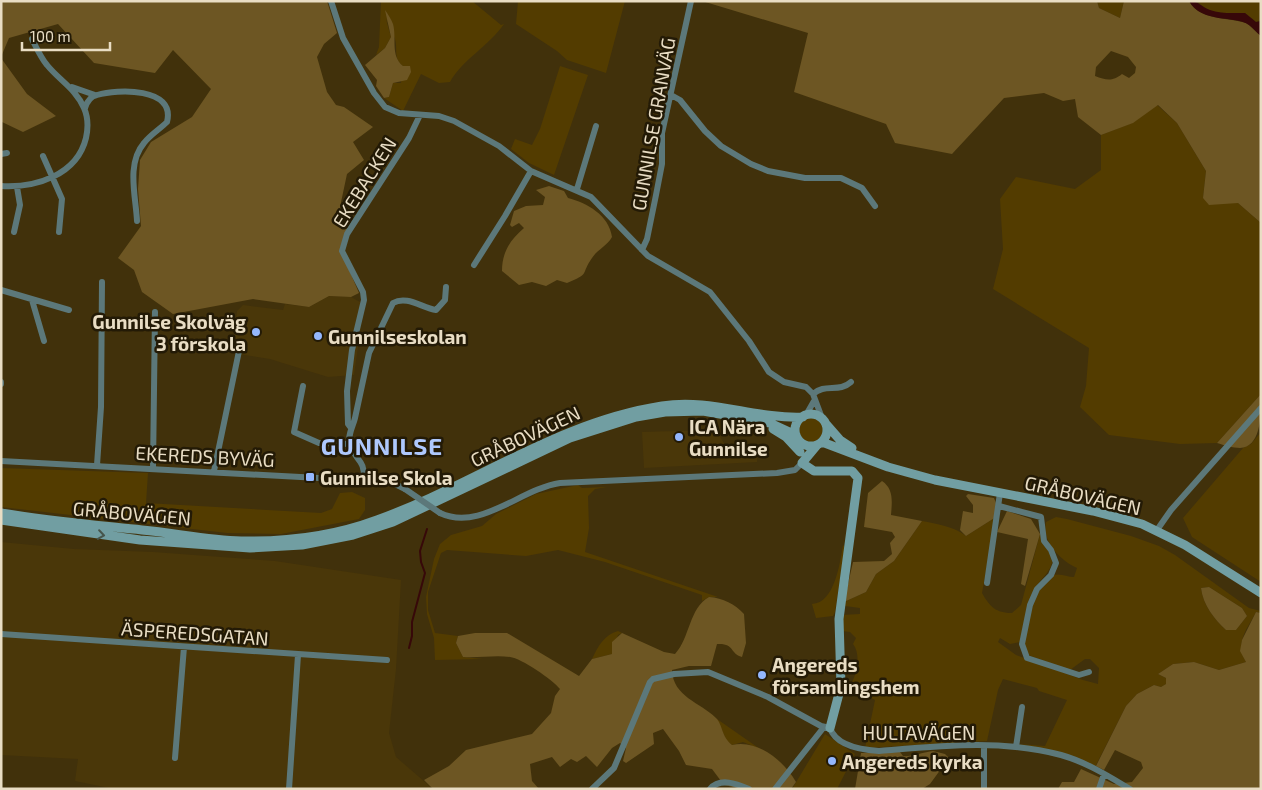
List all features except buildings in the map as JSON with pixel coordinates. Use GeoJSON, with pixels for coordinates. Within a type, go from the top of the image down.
{"type":"FeatureCollection","features":[{"type":"Feature","properties":{"kind":"main road","name":"GRÅBOVÄGEN"},"geometry":{"type":"LineString","coordinates":[[1,513],[71,524],[240,541],[291,539],[354,527],[396,513],[556,437],[624,413],[686,404],[708,405],[774,417],[814,414],[824,421],[840,440],[850,447],[912,474]]}},
{"type":"Feature","properties":{"kind":"main road","name":"GRÅBOVÄGEN"},"geometry":{"type":"LineString","coordinates":[[1,520],[140,540],[250,548],[302,545],[353,535],[393,522],[570,438],[621,421],[665,412],[686,411],[718,413],[784,428],[800,451],[807,445],[820,443],[912,474],[1125,518],[1157,530],[1185,545],[1261,592]]}},
{"type":"Feature","properties":{"kind":"main road"},"geometry":{"type":"LineString","coordinates":[[800,451],[796,427],[804,416]]}},
{"type":"Feature","properties":{"kind":"main road"},"geometry":{"type":"LineString","coordinates":[[800,451],[820,443],[826,436],[824,421]]}},
{"type":"Feature","properties":{"kind":"main road"},"geometry":{"type":"LineString","coordinates":[[762,422],[786,437],[800,451],[814,471],[852,471],[858,478],[839,619],[841,686],[827,727]]}},
{"type":"Feature","properties":{"kind":"street"},"geometry":{"type":"LineString","coordinates":[[331,1],[343,38],[380,102],[399,113],[439,116],[477,132],[531,170],[577,189],[591,197],[642,250],[670,270],[710,292],[749,341],[768,372],[784,382],[806,387],[814,397],[824,421]]}},
{"type":"Feature","properties":{"kind":"street","name":"GUNNILSE GRANVÄG"},"geometry":{"type":"LineString","coordinates":[[642,250],[647,239],[656,195],[662,164],[662,133],[691,1]]}},
{"type":"Feature","properties":{"kind":"street"},"geometry":{"type":"LineString","coordinates":[[32,39],[46,64],[70,86],[85,108]]}},
{"type":"Feature","properties":{"kind":"street"},"geometry":{"type":"LineString","coordinates":[[70,86],[95,95],[141,92],[159,98],[168,112],[167,122],[143,143],[138,154],[133,177],[137,221]]}},
{"type":"Feature","properties":{"kind":"street"},"geometry":{"type":"LineString","coordinates":[[1,186],[17,187],[37,184],[70,167],[83,149],[87,131],[85,108],[95,95]]}},
{"type":"Feature","properties":{"kind":"street"},"geometry":{"type":"LineString","coordinates":[[671,95],[680,100],[721,146],[743,160],[768,171],[805,178],[841,178],[862,188],[875,206]]}},
{"type":"Feature","properties":{"kind":"street","name":"EKEBACKEN"},"geometry":{"type":"LineString","coordinates":[[351,428],[348,424],[347,390],[358,321],[363,310],[363,292],[342,251],[356,219],[409,138],[420,115]]}},
{"type":"Feature","properties":{"kind":"street"},"geometry":{"type":"LineString","coordinates":[[577,189],[596,126]]}},
{"type":"Feature","properties":{"kind":"street"},"geometry":{"type":"LineString","coordinates":[[43,156],[62,199],[59,232]]}},
{"type":"Feature","properties":{"kind":"street"},"geometry":{"type":"LineString","coordinates":[[474,265],[531,170]]}},
{"type":"Feature","properties":{"kind":"street"},"geometry":{"type":"LineString","coordinates":[[14,232],[20,205],[17,187]]}},
{"type":"Feature","properties":{"kind":"street"},"geometry":{"type":"LineString","coordinates":[[97,465],[101,406],[102,282]]}},
{"type":"Feature","properties":{"kind":"street"},"geometry":{"type":"LineString","coordinates":[[364,481],[364,466],[350,444],[351,428],[355,418],[369,353],[390,306],[402,300],[436,310],[445,300],[446,287]]}},
{"type":"Feature","properties":{"kind":"street"},"geometry":{"type":"LineString","coordinates":[[1,290],[69,310]]}},
{"type":"Feature","properties":{"kind":"street"},"geometry":{"type":"LineString","coordinates":[[32,300],[44,341]]}},
{"type":"Feature","properties":{"kind":"street"},"geometry":{"type":"LineString","coordinates":[[153,468],[155,312]]}},
{"type":"Feature","properties":{"kind":"street"},"geometry":{"type":"LineString","coordinates":[[214,472],[239,351]]}},
{"type":"Feature","properties":{"kind":"street"},"geometry":{"type":"LineString","coordinates":[[804,416],[820,388],[841,388],[851,382]]}},
{"type":"Feature","properties":{"kind":"street"},"geometry":{"type":"LineString","coordinates":[[303,386],[294,432],[319,443],[350,444]]}},
{"type":"Feature","properties":{"kind":"street"},"geometry":{"type":"LineString","coordinates":[[1157,530],[1171,510],[1261,408]]}},
{"type":"Feature","properties":{"kind":"street","name":"EKEREDS BYVÄG"},"geometry":{"type":"LineString","coordinates":[[1,461],[389,482],[405,489],[440,513],[455,519],[474,518],[542,487],[560,483],[777,473],[795,470],[800,451]]}},
{"type":"Feature","properties":{"kind":"street"},"geometry":{"type":"LineString","coordinates":[[987,583],[1000,492]]}},
{"type":"Feature","properties":{"kind":"street"},"geometry":{"type":"LineString","coordinates":[[999,506],[1041,517],[1044,541],[1051,550],[1056,563],[1051,575],[1037,590],[1030,605],[1022,644],[1026,658],[1079,675],[1089,672]]}},
{"type":"Feature","properties":{"kind":"street","name":"ÄSPEREDSGATAN"},"geometry":{"type":"LineString","coordinates":[[1,634],[387,660]]}},
{"type":"Feature","properties":{"kind":"street"},"geometry":{"type":"LineString","coordinates":[[175,758],[184,647]]}},
{"type":"Feature","properties":{"kind":"street"},"geometry":{"type":"LineString","coordinates":[[289,789],[298,655]]}},
{"type":"Feature","properties":{"kind":"street","name":"HULTAVÄGEN"},"geometry":{"type":"LineString","coordinates":[[592,789],[614,768],[647,686],[653,679],[659,677],[690,672],[708,672],[768,697],[827,727],[846,743],[866,750],[984,746],[1016,747],[1062,756],[1104,774],[1130,789]]}},
{"type":"Feature","properties":{"kind":"street"},"geometry":{"type":"LineString","coordinates":[[1016,747],[1022,707]]}},
{"type":"Feature","properties":{"kind":"street"},"geometry":{"type":"LineString","coordinates":[[775,789],[827,727]]}},
{"type":"Feature","properties":{"kind":"street"},"geometry":{"type":"LineString","coordinates":[[984,746],[984,789]]}},
{"type":"Feature","properties":{"kind":"street"},"geometry":{"type":"LineString","coordinates":[[1099,789],[1104,774]]}},
{"type":"Feature","properties":{"kind":"street"},"geometry":{"type":"LineString","coordinates":[[710,789],[716,784],[724,782],[749,789]]}},
{"type":"Feature","properties":{"kind":"shaded area"},"geometry":{"type":"Polygon","coordinates":[[[1,1],[327,1],[337,33],[324,44],[317,57],[327,92],[336,105],[344,107],[373,127],[353,142],[364,160],[347,174],[340,207],[348,226],[340,249],[359,293],[351,297],[329,296],[309,307],[253,299],[173,314],[142,292],[134,270],[118,258],[141,226],[138,189],[140,160],[151,142],[192,117],[211,89],[173,50],[155,73],[94,63],[58,24],[9,38],[1,57],[1,1]]]}},
{"type":"Feature","properties":{"kind":"shaded area"},"geometry":{"type":"Polygon","coordinates":[[[381,1],[472,1],[501,25],[504,24],[462,66],[450,82],[439,83],[421,74],[403,111],[384,98],[389,97],[393,83],[401,83],[403,66],[398,60],[395,39],[386,19],[391,37],[385,48],[376,55],[379,47],[381,1]]]}},
{"type":"Feature","properties":{"kind":"shaded area"},"geometry":{"type":"Polygon","coordinates":[[[518,1],[625,1],[606,73],[567,60],[557,51],[516,24],[518,1]]]}},
{"type":"Feature","properties":{"kind":"shaded area"},"geometry":{"type":"Polygon","coordinates":[[[702,1],[1097,1],[1099,8],[1120,18],[1124,1],[1189,1],[1200,12],[1207,15],[1246,23],[1261,36],[1261,223],[1238,203],[1209,205],[1203,198],[1206,171],[1177,123],[1158,105],[1133,123],[1101,135],[1078,117],[1075,99],[1063,101],[1044,93],[1004,98],[952,154],[895,143],[886,124],[794,92],[808,33],[702,1]],[[1111,51],[1096,67],[1095,76],[1109,80],[1122,74],[1129,78],[1135,73],[1136,67],[1128,57],[1111,51]]]}},
{"type":"Feature","properties":{"kind":"shaded area"},"geometry":{"type":"Polygon","coordinates":[[[1097,1],[1124,1],[1120,18],[1099,8],[1097,1]]]}},
{"type":"Feature","properties":{"kind":"shaded area"},"geometry":{"type":"Polygon","coordinates":[[[1189,1],[1214,11],[1245,13],[1256,22],[1261,21],[1261,36],[1243,22],[1202,13],[1189,1]]]}},
{"type":"Feature","properties":{"kind":"shaded area"},"geometry":{"type":"Polygon","coordinates":[[[1197,1],[1261,1],[1259,21],[1256,22],[1245,13],[1213,11],[1202,6],[1197,1]]]}},
{"type":"Feature","properties":{"kind":"shaded area"},"geometry":{"type":"Polygon","coordinates":[[[385,10],[393,24],[395,52],[399,62],[403,66],[410,66],[411,72],[407,80],[393,83],[389,97],[384,98],[376,86],[377,80],[365,65],[385,48],[391,37],[385,10]]]}},
{"type":"Feature","properties":{"kind":"shaded area"},"geometry":{"type":"Polygon","coordinates":[[[1,58],[27,94],[56,116],[23,132],[2,122],[1,58]]]}},
{"type":"Feature","properties":{"kind":"shaded area"},"geometry":{"type":"Polygon","coordinates":[[[560,66],[588,75],[554,175],[529,163],[511,149],[515,139],[532,145],[540,129],[560,66]]]}},
{"type":"Feature","properties":{"kind":"shaded area"},"geometry":{"type":"Polygon","coordinates":[[[1157,105],[1177,123],[1206,171],[1203,198],[1238,203],[1261,223],[1261,394],[1217,443],[1180,444],[1109,435],[1080,407],[1086,386],[1089,348],[993,289],[1003,249],[1000,199],[1016,177],[1075,189],[1101,170],[1101,135],[1132,123],[1157,105]]]}},
{"type":"Feature","properties":{"kind":"shaded area"},"geometry":{"type":"Polygon","coordinates":[[[549,186],[564,191],[568,198],[596,211],[607,222],[612,237],[594,255],[584,273],[579,277],[567,283],[557,280],[546,286],[532,282],[519,285],[502,271],[505,252],[524,228],[519,223],[512,227],[510,225],[514,211],[526,206],[543,205],[545,197],[536,190],[549,186]]]}},
{"type":"Feature","properties":{"kind":"shaded area","name":"Gunnilseskolan"},"geometry":{"type":"Polygon","coordinates":[[[329,296],[351,297],[360,302],[363,313],[354,375],[328,377],[270,359],[233,353],[237,311],[243,305],[283,310],[285,304],[309,307],[329,296]]]}},
{"type":"Feature","properties":{"kind":"shaded area"},"geometry":{"type":"Polygon","coordinates":[[[1261,394],[1259,428],[1253,442],[1240,448],[1217,443],[1261,394]]]}},
{"type":"Feature","properties":{"kind":"shaded area"},"geometry":{"type":"Polygon","coordinates":[[[811,418],[820,421],[823,430],[820,439],[811,442],[802,439],[799,430],[802,421],[811,418]]]}},
{"type":"Feature","properties":{"kind":"shaded area"},"geometry":{"type":"Polygon","coordinates":[[[717,431],[726,447],[757,446],[757,462],[644,468],[642,432],[717,431]]]}},
{"type":"Feature","properties":{"kind":"shaded area"},"geometry":{"type":"Polygon","coordinates":[[[1261,432],[1261,582],[1192,537],[1183,518],[1243,448],[1251,444],[1261,432]]]}},
{"type":"Feature","properties":{"kind":"shaded area"},"geometry":{"type":"Polygon","coordinates":[[[1,468],[148,473],[146,503],[321,513],[332,509],[340,493],[352,492],[365,498],[365,510],[359,519],[281,534],[227,533],[1,507],[1,468]]]}},
{"type":"Feature","properties":{"kind":"shaded area"},"geometry":{"type":"Polygon","coordinates":[[[882,481],[889,488],[892,501],[891,515],[922,521],[894,561],[876,574],[866,592],[844,602],[853,562],[884,561],[892,554],[890,543],[895,537],[892,532],[864,527],[868,493],[882,481]]]}},
{"type":"Feature","properties":{"kind":"shaded area"},"geometry":{"type":"Polygon","coordinates":[[[578,485],[582,488],[607,487],[595,489],[588,496],[589,528],[585,552],[718,597],[709,597],[702,601],[702,595],[605,562],[558,550],[526,556],[447,550],[441,553],[428,592],[428,610],[435,633],[458,636],[456,643],[463,657],[483,659],[435,660],[434,638],[427,614],[426,597],[434,559],[440,544],[451,535],[482,526],[496,514],[536,494],[578,485]]]}},
{"type":"Feature","properties":{"kind":"shaded area"},"geometry":{"type":"Polygon","coordinates":[[[968,494],[994,498],[996,517],[966,536],[960,530],[963,511],[973,513],[973,505],[966,496],[968,494]]]}},
{"type":"Feature","properties":{"kind":"shaded area"},"geometry":{"type":"Polygon","coordinates":[[[1007,511],[1031,519],[1040,534],[1025,586],[1021,584],[1028,539],[997,532],[1007,511]]]}},
{"type":"Feature","properties":{"kind":"shaded area"},"geometry":{"type":"Polygon","coordinates":[[[996,517],[982,593],[994,608],[1002,612],[1012,613],[1021,605],[1040,534],[1053,559],[1050,568],[1032,595],[1027,608],[1020,642],[1010,644],[1000,638],[998,642],[1016,655],[1098,684],[1099,668],[1090,659],[1085,659],[1070,670],[1028,655],[1024,649],[1028,619],[1041,587],[1047,579],[1054,575],[1074,577],[1077,568],[1064,560],[1054,550],[1047,536],[1046,522],[1056,517],[1131,536],[1159,546],[1175,555],[1249,608],[1261,611],[1261,613],[1256,612],[1243,637],[1242,648],[1246,662],[1219,670],[1194,662],[1173,664],[1158,674],[1166,678],[1166,684],[1161,687],[1154,685],[1137,694],[1126,706],[1096,765],[1104,771],[1062,754],[1018,744],[1045,746],[1067,700],[1039,691],[1037,688],[1003,679],[998,690],[987,741],[865,748],[875,700],[856,690],[852,682],[857,663],[857,653],[853,644],[856,638],[850,632],[842,631],[842,615],[860,614],[860,608],[845,606],[844,602],[866,592],[876,574],[894,561],[922,521],[939,524],[966,536],[996,517]],[[1209,587],[1201,588],[1204,600],[1210,611],[1226,630],[1236,630],[1247,616],[1242,608],[1209,587]]]}},
{"type":"Feature","properties":{"kind":"shaded area"},"geometry":{"type":"Polygon","coordinates":[[[1,542],[74,549],[153,552],[275,561],[401,580],[396,669],[389,733],[396,757],[433,789],[114,789],[75,781],[78,759],[1,755],[1,542]]]}},
{"type":"Feature","properties":{"kind":"shaded area"},"geometry":{"type":"Polygon","coordinates":[[[843,545],[845,547],[835,612],[833,616],[816,618],[812,604],[820,602],[831,589],[838,571],[843,545]]]}},
{"type":"Feature","properties":{"kind":"shaded area"},"geometry":{"type":"Polygon","coordinates":[[[1209,587],[1242,608],[1247,616],[1236,630],[1226,630],[1210,611],[1204,600],[1201,588],[1209,587]]]}},
{"type":"Feature","properties":{"kind":"shaded area"},"geometry":{"type":"Polygon","coordinates":[[[709,597],[728,602],[744,614],[746,643],[742,657],[727,645],[717,644],[711,666],[689,666],[672,670],[677,687],[688,698],[716,718],[728,742],[732,745],[751,745],[777,759],[796,782],[791,789],[742,789],[724,785],[712,769],[686,765],[679,751],[663,729],[653,733],[654,744],[626,763],[623,761],[626,748],[620,743],[612,748],[597,767],[586,756],[577,762],[571,759],[560,767],[552,757],[530,764],[532,781],[539,789],[433,789],[424,780],[449,766],[466,750],[532,734],[551,713],[555,696],[560,689],[551,680],[515,658],[499,656],[463,657],[456,643],[458,636],[475,633],[507,633],[579,676],[592,659],[612,654],[612,642],[622,633],[664,652],[675,654],[684,640],[697,608],[709,597]]]}},
{"type":"Feature","properties":{"kind":"shaded area"},"geometry":{"type":"Polygon","coordinates":[[[1256,612],[1261,613],[1261,789],[1058,789],[1062,782],[1074,782],[1081,769],[1114,784],[1132,782],[1143,768],[1141,762],[1115,750],[1104,770],[1096,766],[1126,706],[1137,694],[1154,685],[1161,687],[1166,684],[1166,678],[1158,674],[1173,664],[1194,662],[1219,670],[1246,662],[1240,651],[1242,640],[1256,612]]]}},
{"type":"Feature","properties":{"kind":"shaded area"},"geometry":{"type":"Polygon","coordinates":[[[618,631],[622,633],[618,635],[612,654],[592,659],[602,642],[609,635],[618,631]]]}},
{"type":"Feature","properties":{"kind":"shaded area"},"geometry":{"type":"Polygon","coordinates":[[[717,719],[760,749],[743,742],[732,745],[726,740],[717,719]]]}},
{"type":"Feature","properties":{"kind":"shaded area"},"geometry":{"type":"Polygon","coordinates":[[[825,734],[855,754],[837,789],[792,789],[825,734]]]}},
{"type":"Feature","properties":{"kind":"shaded area"},"geometry":{"type":"Polygon","coordinates":[[[933,751],[945,754],[949,758],[930,784],[922,789],[855,789],[861,753],[900,752],[903,756],[906,756],[933,751]]]}},
{"type":"Feature","properties":{"kind":"waterway"},"geometry":{"type":"LineString","coordinates":[[409,648],[412,636],[412,622],[425,573],[420,551],[427,529]]}},
{"type":"Feature","properties":{"kind":"place","name":"Gunnilse Skolväg 3 förskola"},"geometry":{"type":"Point","coordinates":[256,332]}},
{"type":"Feature","properties":{"kind":"place","name":"Gunnilseskolan"},"geometry":{"type":"Point","coordinates":[318,336]}},
{"type":"Feature","properties":{"kind":"place","name":"ICA Nära Gunnilse"},"geometry":{"type":"Point","coordinates":[679,437]}},
{"type":"Feature","properties":{"kind":"place","name":"Gunnilse Skola"},"geometry":{"type":"Point","coordinates":[310,477]}},
{"type":"Feature","properties":{"kind":"place","name":"Angereds församlingshem"},"geometry":{"type":"Point","coordinates":[762,675]}},
{"type":"Feature","properties":{"kind":"place","name":"Angereds kyrka"},"geometry":{"type":"Point","coordinates":[832,761]}},
{"type":"Feature","properties":{"kind":"district","name":"GUNNILSE"},"geometry":{"type":"Point","coordinates":[382,445]}}]}
